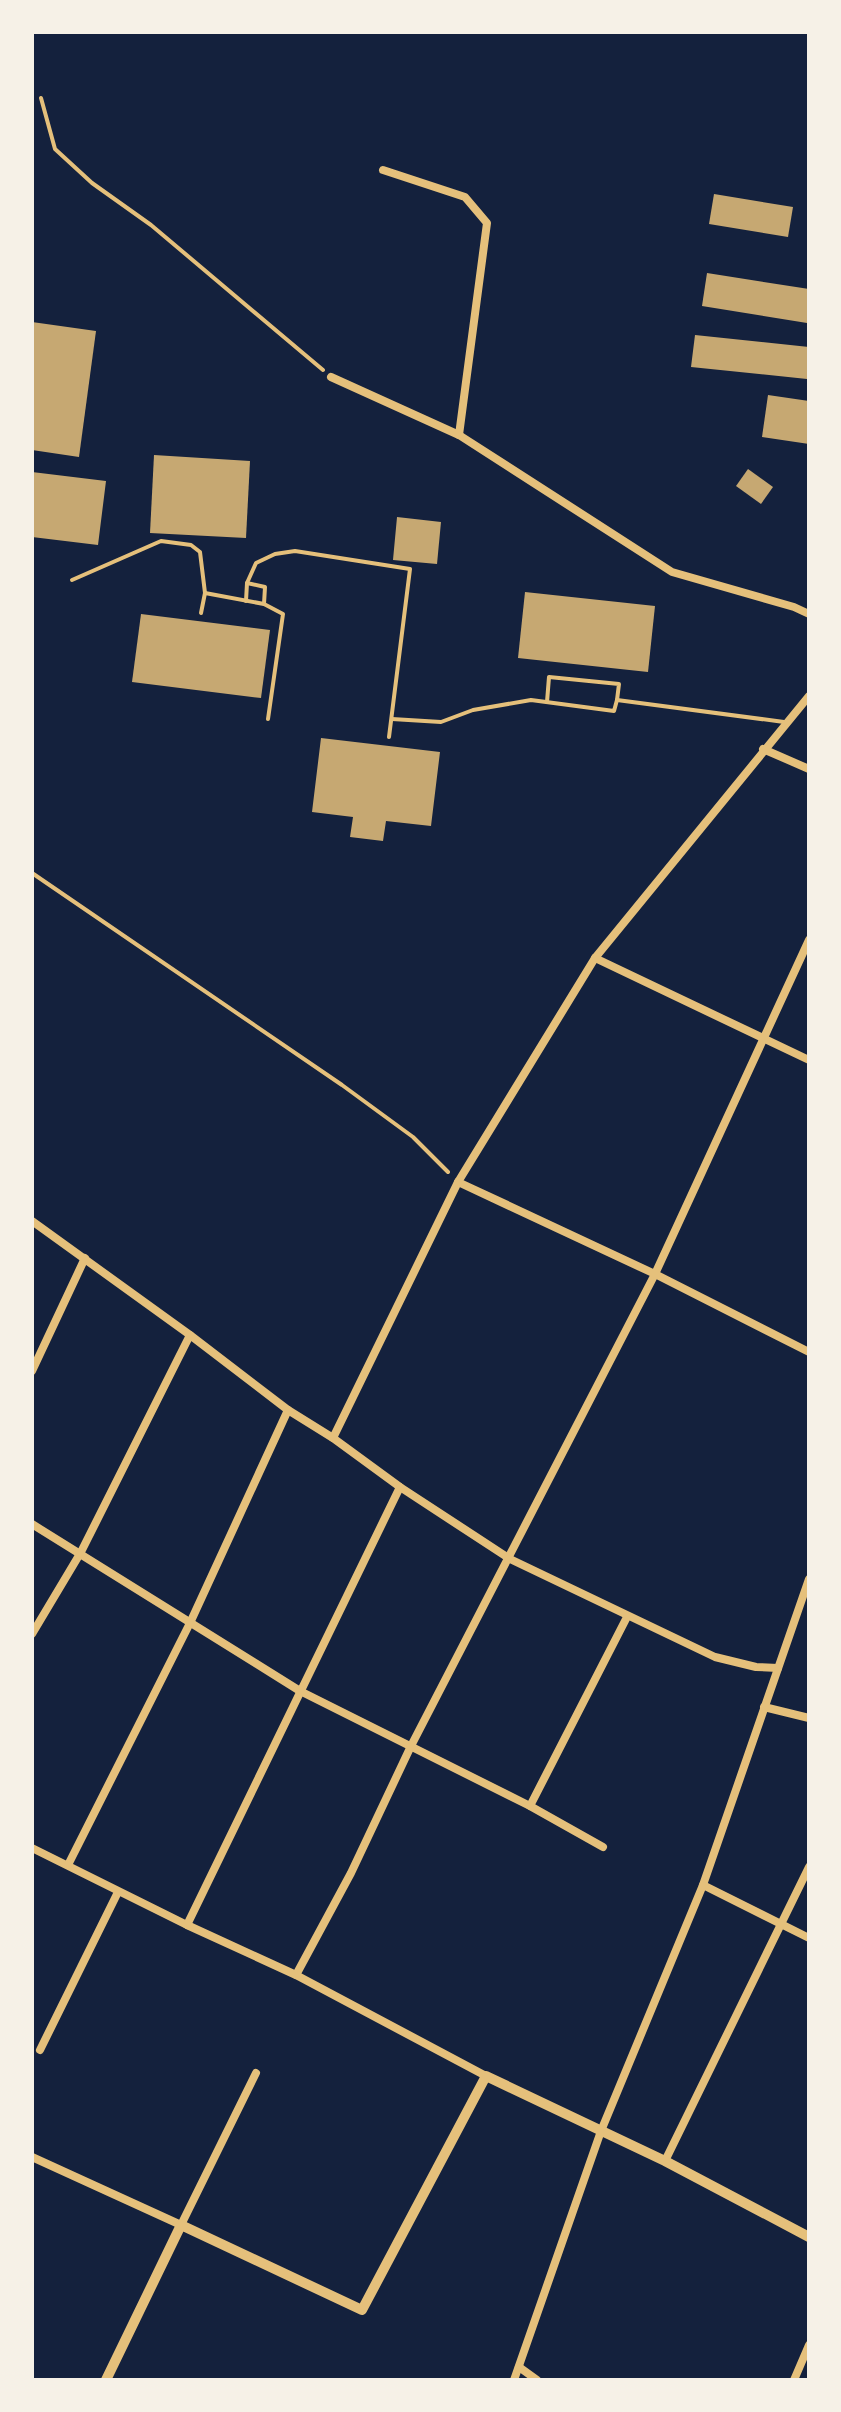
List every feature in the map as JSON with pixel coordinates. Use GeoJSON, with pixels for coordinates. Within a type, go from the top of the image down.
{"type":"FeatureCollection","features":[{"type":"Feature","properties":{"kind":"street"},"geometry":{"type":"LineString","coordinates":[[383,170],[465,197],[487,223],[459,435]]}},
{"type":"Feature","properties":{"kind":"street"},"geometry":{"type":"LineString","coordinates":[[331,377],[459,435],[672,572],[809,614]]}},
{"type":"Feature","properties":{"kind":"street"},"geometry":{"type":"LineString","coordinates":[[333,1438],[458,1182],[595,958],[809,696]]}},
{"type":"Feature","properties":{"kind":"street"},"geometry":{"type":"LineString","coordinates":[[763,749],[809,769]]}},
{"type":"Feature","properties":{"kind":"street"},"geometry":{"type":"LineString","coordinates":[[296,1975],[351,1873],[411,1746],[655,1274],[809,940]]}},
{"type":"Feature","properties":{"kind":"street"},"geometry":{"type":"LineString","coordinates":[[595,958],[809,1060]]}},
{"type":"Feature","properties":{"kind":"street"},"geometry":{"type":"LineString","coordinates":[[458,1182],[655,1274],[809,1352]]}},
{"type":"Feature","properties":{"kind":"street"},"geometry":{"type":"LineString","coordinates":[[32,1221],[288,1410],[510,1559],[715,1657],[756,1667],[778,1668]]}},
{"type":"Feature","properties":{"kind":"street"},"geometry":{"type":"LineString","coordinates":[[32,1371],[85,1258]]}},
{"type":"Feature","properties":{"kind":"street"},"geometry":{"type":"LineString","coordinates":[[32,1634],[81,1552],[190,1335]]}},
{"type":"Feature","properties":{"kind":"street"},"geometry":{"type":"LineString","coordinates":[[68,1865],[190,1623],[288,1410]]}},
{"type":"Feature","properties":{"kind":"street"},"geometry":{"type":"LineString","coordinates":[[187,1925],[400,1487]]}},
{"type":"Feature","properties":{"kind":"street"},"geometry":{"type":"LineString","coordinates":[[32,1524],[300,1691],[530,1806],[603,1847]]}},
{"type":"Feature","properties":{"kind":"street"},"geometry":{"type":"LineString","coordinates":[[514,2380],[601,2131],[703,1885],[809,1579]]}},
{"type":"Feature","properties":{"kind":"street"},"geometry":{"type":"LineString","coordinates":[[530,1806],[627,1617]]}},
{"type":"Feature","properties":{"kind":"street"},"geometry":{"type":"LineString","coordinates":[[764,1707],[809,1718]]}},
{"type":"Feature","properties":{"kind":"street"},"geometry":{"type":"LineString","coordinates":[[32,1848],[296,1975],[486,2076],[665,2161],[809,2237]]}},
{"type":"Feature","properties":{"kind":"street"},"geometry":{"type":"LineString","coordinates":[[665,2161],[809,1867]]}},
{"type":"Feature","properties":{"kind":"street"},"geometry":{"type":"LineString","coordinates":[[703,1885],[809,1938]]}},
{"type":"Feature","properties":{"kind":"street"},"geometry":{"type":"LineString","coordinates":[[40,2050],[118,1892]]}},
{"type":"Feature","properties":{"kind":"street"},"geometry":{"type":"LineString","coordinates":[[106,2380],[256,2073]]}},
{"type":"Feature","properties":{"kind":"street"},"geometry":{"type":"LineString","coordinates":[[32,2157],[362,2310],[486,2076]]}},
{"type":"Feature","properties":{"kind":"street"},"geometry":{"type":"LineString","coordinates":[[794,2380],[809,2345]]}},
{"type":"Feature","properties":{"kind":"street"},"geometry":{"type":"LineString","coordinates":[[519,2367],[537,2380]]}},
{"type":"Feature","properties":{"kind":"lane"},"geometry":{"type":"LineString","coordinates":[[72,580],[161,541],[191,545],[200,552],[205,593],[201,613]]}},
{"type":"Feature","properties":{"kind":"lane"},"geometry":{"type":"LineString","coordinates":[[246,601],[247,583],[256,563],[275,554],[295,551],[410,569],[389,737]]}},
{"type":"Feature","properties":{"kind":"lane"},"geometry":{"type":"LineString","coordinates":[[247,583],[265,587],[264,604]]}},
{"type":"Feature","properties":{"kind":"lane"},"geometry":{"type":"LineString","coordinates":[[205,593],[264,604],[283,614],[268,719]]}},
{"type":"Feature","properties":{"kind":"lane"},"geometry":{"type":"LineString","coordinates":[[392,719],[441,722],[473,710],[531,700],[614,711],[619,684],[549,677],[547,702]]}},
{"type":"Feature","properties":{"kind":"lane"},"geometry":{"type":"LineString","coordinates":[[617,700],[785,722]]}},
{"type":"Feature","properties":{"kind":"path"},"geometry":{"type":"LineString","coordinates":[[41,98],[55,149],[92,183],[151,225],[331,377]]}},
{"type":"Feature","properties":{"kind":"path"},"geometry":{"type":"LineString","coordinates":[[32,873],[342,1085],[413,1137],[458,1182]]}},
{"type":"Feature","properties":{"kind":"building"},"geometry":{"type":"Polygon","coordinates":[[[714,194],[793,207],[788,237],[709,224],[714,194]]]}},
{"type":"Feature","properties":{"kind":"building"},"geometry":{"type":"Polygon","coordinates":[[[707,273],[809,289],[807,323],[702,306],[707,273]]]}},
{"type":"Feature","properties":{"kind":"building"},"geometry":{"type":"Polygon","coordinates":[[[32,322],[96,331],[79,457],[32,450],[32,322]]]}},
{"type":"Feature","properties":{"kind":"building"},"geometry":{"type":"Polygon","coordinates":[[[695,335],[809,347],[807,379],[691,367],[695,335]]]}},
{"type":"Feature","properties":{"kind":"building"},"geometry":{"type":"Polygon","coordinates":[[[768,395],[809,401],[809,444],[762,437],[768,395]]]}},
{"type":"Feature","properties":{"kind":"building"},"geometry":{"type":"Polygon","coordinates":[[[154,455],[250,461],[246,538],[150,533],[154,455]]]}},
{"type":"Feature","properties":{"kind":"building"},"geometry":{"type":"Polygon","coordinates":[[[748,469],[773,487],[761,504],[736,486],[748,469]]]}},
{"type":"Feature","properties":{"kind":"building"},"geometry":{"type":"Polygon","coordinates":[[[32,472],[106,481],[98,545],[32,537],[32,472]]]}},
{"type":"Feature","properties":{"kind":"building"},"geometry":{"type":"Polygon","coordinates":[[[397,517],[441,522],[437,564],[393,560],[397,517]]]}},
{"type":"Feature","properties":{"kind":"building"},"geometry":{"type":"Polygon","coordinates":[[[525,592],[655,606],[648,672],[518,658],[525,592]]]}},
{"type":"Feature","properties":{"kind":"building"},"geometry":{"type":"Polygon","coordinates":[[[141,614],[270,630],[261,698],[132,682],[141,614]]]}},
{"type":"Feature","properties":{"kind":"building"},"geometry":{"type":"Polygon","coordinates":[[[321,738],[440,752],[431,826],[386,821],[383,841],[350,837],[353,817],[312,812],[321,738]]]}}]}
